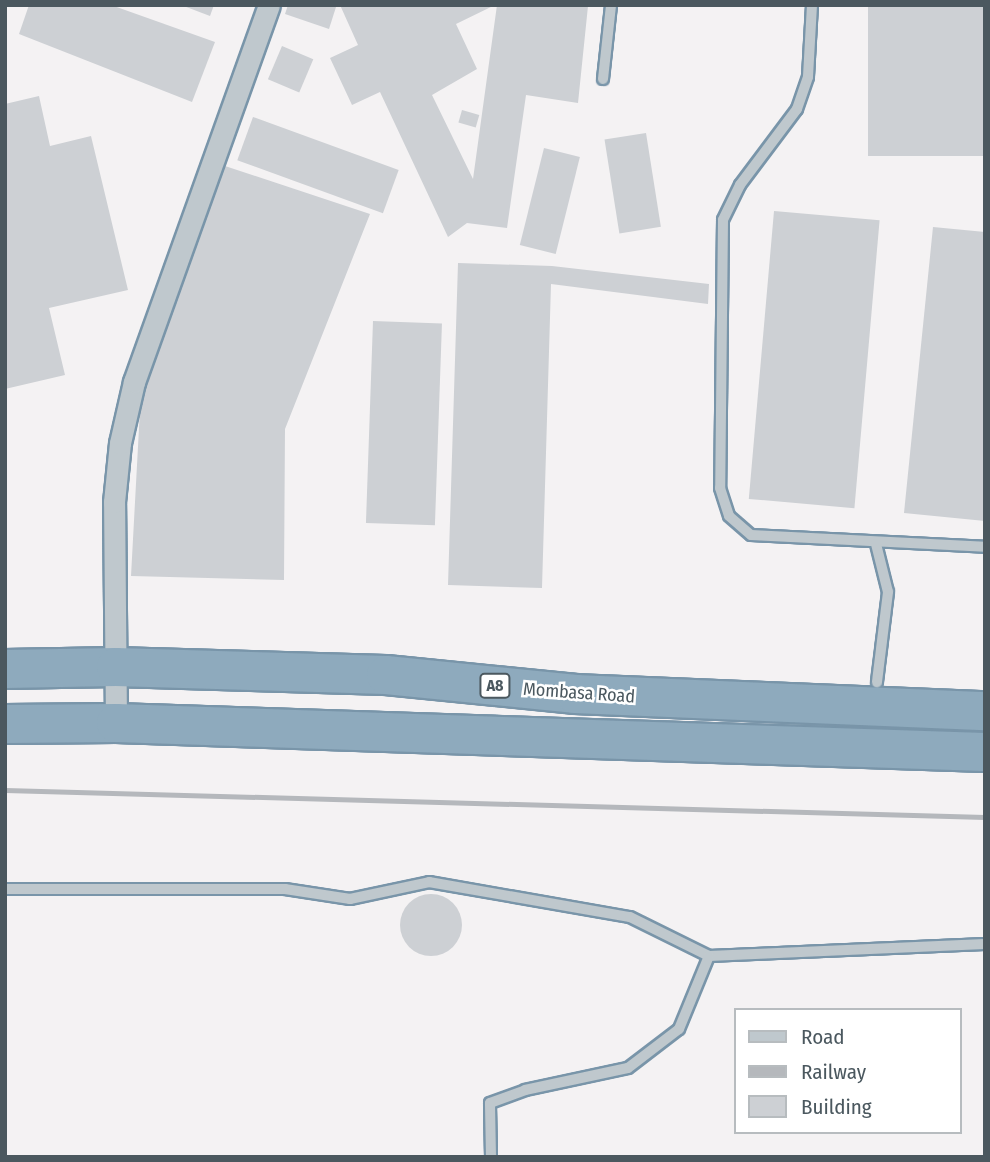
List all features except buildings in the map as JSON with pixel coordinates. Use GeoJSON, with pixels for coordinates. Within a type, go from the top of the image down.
{"type":"FeatureCollection","features":[{"type":"Feature","properties":{"kind":"highway","name":"Mombasa Road"},"geometry":{"type":"LineString","coordinates":[[5,669],[116,667],[386,675],[608,696],[985,711]]}},
{"type":"Feature","properties":{"kind":"highway"},"geometry":{"type":"LineString","coordinates":[[608,696],[747,678],[985,685]]}},
{"type":"Feature","properties":{"kind":"highway"},"geometry":{"type":"LineString","coordinates":[[5,724],[116,723],[985,752]]}},
{"type":"Feature","properties":{"kind":"street"},"geometry":{"type":"LineString","coordinates":[[116,723],[114,502],[120,443],[134,382],[269,5]]}},
{"type":"Feature","properties":{"kind":"lane"},"geometry":{"type":"LineString","coordinates":[[603,79],[611,5]]}},
{"type":"Feature","properties":{"kind":"lane"},"geometry":{"type":"LineString","coordinates":[[812,5],[808,77],[797,109],[740,185],[723,220],[720,488],[729,516],[751,535],[876,544],[985,547]]}},
{"type":"Feature","properties":{"kind":"lane"},"geometry":{"type":"LineString","coordinates":[[876,544],[888,592],[877,682]]}},
{"type":"Feature","properties":{"kind":"lane"},"geometry":{"type":"LineString","coordinates":[[5,888],[285,889],[350,899],[429,882],[630,917],[709,956],[985,944]]}},
{"type":"Feature","properties":{"kind":"lane"},"geometry":{"type":"LineString","coordinates":[[491,1157],[490,1103],[525,1090],[628,1068],[679,1029],[709,956]]}},
{"type":"Feature","properties":{"kind":"railway"},"geometry":{"type":"LineString","coordinates":[[5,790],[985,817]]}}]}
